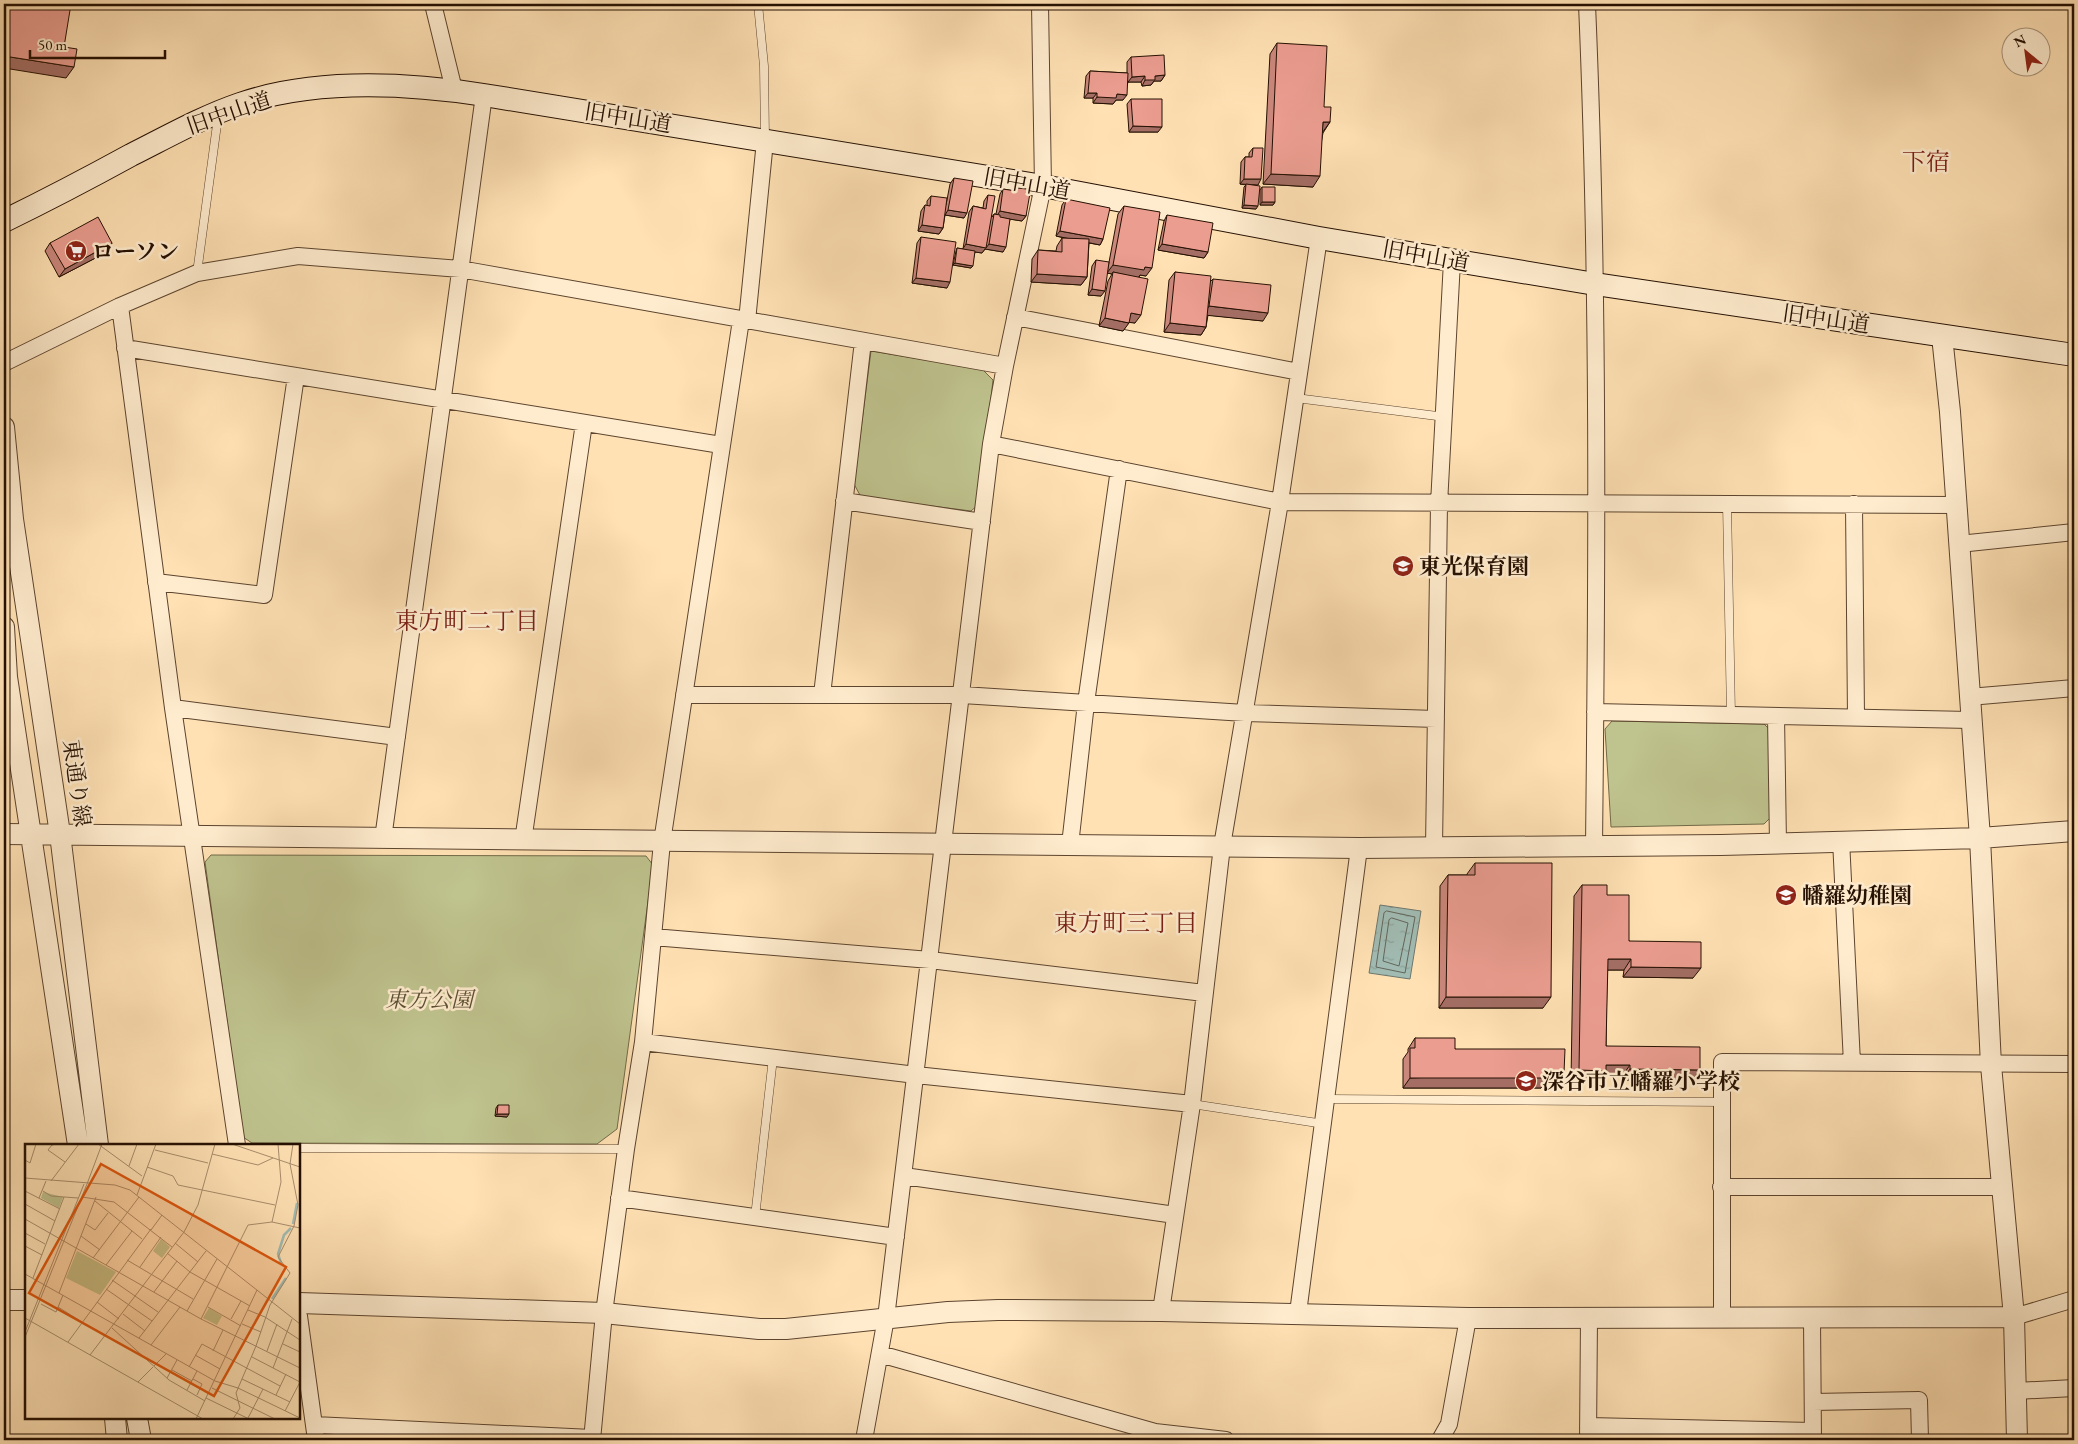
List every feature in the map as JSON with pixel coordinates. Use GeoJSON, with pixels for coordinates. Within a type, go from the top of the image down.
{"type":"FeatureCollection","features":[{"type":"Feature","properties":{"kind":"main road","name":"旧中山道"},"geometry":{"type":"LineString","coordinates":[[4,222],[186,126],[218,112],[269,96],[327,87],[374,85],[454,90],[1043,186],[1452,261],[2074,355]]}},
{"type":"Feature","properties":{"kind":"street"},"geometry":{"type":"LineString","coordinates":[[433,4],[454,90]]}},
{"type":"Feature","properties":{"kind":"street"},"geometry":{"type":"LineString","coordinates":[[864,1440],[886,1318],[991,444],[1005,366],[1043,186],[1040,4]]}},
{"type":"Feature","properties":{"kind":"street"},"geometry":{"type":"LineString","coordinates":[[1587,4],[1595,284],[1598,503],[1594,847]]}},
{"type":"Feature","properties":{"kind":"street"},"geometry":{"type":"LineString","coordinates":[[383,839],[484,95]]}},
{"type":"Feature","properties":{"kind":"street"},"geometry":{"type":"LineString","coordinates":[[300,1323],[315,1433],[592,1439],[604,1313],[626,1149],[643,1042],[662,842],[722,445],[744,321],[765,141]]}},
{"type":"Feature","properties":{"kind":"street"},"geometry":{"type":"LineString","coordinates":[[1161,1311],[1192,1104],[1222,846],[1280,502],[1319,238]]}},
{"type":"Feature","properties":{"kind":"street"},"geometry":{"type":"LineString","coordinates":[[4,363],[120,306],[197,273],[298,256],[460,269],[1005,366]]}},
{"type":"Feature","properties":{"kind":"street"},"geometry":{"type":"LineString","coordinates":[[1434,847],[1439,504],[1452,261]]}},
{"type":"Feature","properties":{"kind":"street"},"geometry":{"type":"LineString","coordinates":[[120,306],[173,708],[237,1144]]}},
{"type":"Feature","properties":{"kind":"street"},"geometry":{"type":"LineString","coordinates":[[1015,317],[1299,372]]}},
{"type":"Feature","properties":{"kind":"street"},"geometry":{"type":"LineString","coordinates":[[1942,336],[1950,412],[1970,720],[1980,838],[1991,1065],[2014,1317],[2017,1440]]}},
{"type":"Feature","properties":{"kind":"street"},"geometry":{"type":"LineString","coordinates":[[822,694],[863,341]]}},
{"type":"Feature","properties":{"kind":"street"},"geometry":{"type":"LineString","coordinates":[[125,348],[722,445]]}},
{"type":"Feature","properties":{"kind":"street"},"geometry":{"type":"LineString","coordinates":[[156,582],[264,596],[296,376]]}},
{"type":"Feature","properties":{"kind":"street"},"geometry":{"type":"LineString","coordinates":[[523,840],[584,423]]}},
{"type":"Feature","properties":{"kind":"street","name":"東通り線"},"geometry":{"type":"LineString","coordinates":[[4,428],[16,546],[60,834],[98,1144]]}},
{"type":"Feature","properties":{"kind":"street"},"geometry":{"type":"LineString","coordinates":[[991,444],[1280,502],[1957,505]]}},
{"type":"Feature","properties":{"kind":"street"},"geometry":{"type":"LineString","coordinates":[[1070,845],[1086,703],[1120,469]]}},
{"type":"Feature","properties":{"kind":"street"},"geometry":{"type":"LineString","coordinates":[[844,501],[982,522]]}},
{"type":"Feature","properties":{"kind":"street"},"geometry":{"type":"LineString","coordinates":[[1854,504],[1856,717]]}},
{"type":"Feature","properties":{"kind":"street"},"geometry":{"type":"LineString","coordinates":[[1959,544],[2074,532]]}},
{"type":"Feature","properties":{"kind":"street"},"geometry":{"type":"LineString","coordinates":[[4,627],[7,677],[78,1144]]}},
{"type":"Feature","properties":{"kind":"street"},"geometry":{"type":"LineString","coordinates":[[1969,697],[2074,688]]}},
{"type":"Feature","properties":{"kind":"street"},"geometry":{"type":"LineString","coordinates":[[684,695],[962,694],[1245,713],[1436,719]]}},
{"type":"Feature","properties":{"kind":"street"},"geometry":{"type":"LineString","coordinates":[[173,708],[397,737]]}},
{"type":"Feature","properties":{"kind":"street"},"geometry":{"type":"LineString","coordinates":[[1595,712],[1970,720]]}},
{"type":"Feature","properties":{"kind":"street"},"geometry":{"type":"LineString","coordinates":[[1776,716],[1778,843]]}},
{"type":"Feature","properties":{"kind":"street"},"geometry":{"type":"LineString","coordinates":[[4,834],[1359,848],[1594,847],[1778,843],[1980,838],[2074,831]]}},
{"type":"Feature","properties":{"kind":"street"},"geometry":{"type":"LineString","coordinates":[[1841,840],[1852,1063]]}},
{"type":"Feature","properties":{"kind":"street"},"geometry":{"type":"LineString","coordinates":[[1298,1313],[1359,848]]}},
{"type":"Feature","properties":{"kind":"street"},"geometry":{"type":"LineString","coordinates":[[653,937],[930,960],[1204,993]]}},
{"type":"Feature","properties":{"kind":"street"},"geometry":{"type":"LineString","coordinates":[[643,1042],[916,1075],[1192,1104]]}},
{"type":"Feature","properties":{"kind":"street"},"geometry":{"type":"LineString","coordinates":[[1722,1317],[1722,1062],[2074,1064]]}},
{"type":"Feature","properties":{"kind":"street"},"geometry":{"type":"LineString","coordinates":[[904,1176],[1175,1215]]}},
{"type":"Feature","properties":{"kind":"street"},"geometry":{"type":"LineString","coordinates":[[1721,1187],[2002,1187]]}},
{"type":"Feature","properties":{"kind":"street"},"geometry":{"type":"LineString","coordinates":[[619,1198],[896,1237]]}},
{"type":"Feature","properties":{"kind":"street"},"geometry":{"type":"LineString","coordinates":[[300,1303],[604,1313],[759,1329],[786,1329],[886,1318],[998,1310],[1298,1313],[1468,1318],[1722,1317],[1812,1319],[2014,1317],[2074,1299]]}},
{"type":"Feature","properties":{"kind":"street"},"geometry":{"type":"LineString","coordinates":[[4,1300],[25,1300]]}},
{"type":"Feature","properties":{"kind":"street"},"geometry":{"type":"LineString","coordinates":[[1440,1440],[1449,1424],[1468,1318]]}},
{"type":"Feature","properties":{"kind":"street"},"geometry":{"type":"LineString","coordinates":[[1588,1318],[1588,1433],[1813,1436],[1812,1319]]}},
{"type":"Feature","properties":{"kind":"street"},"geometry":{"type":"LineString","coordinates":[[880,1354],[1155,1432],[1226,1440]]}},
{"type":"Feature","properties":{"kind":"street"},"geometry":{"type":"LineString","coordinates":[[2016,1391],[2074,1388]]}},
{"type":"Feature","properties":{"kind":"street"},"geometry":{"type":"LineString","coordinates":[[1813,1402],[1919,1400],[1920,1440]]}},
{"type":"Feature","properties":{"kind":"street"},"geometry":{"type":"LineString","coordinates":[[115,1419],[117,1440]]}},
{"type":"Feature","properties":{"kind":"street"},"geometry":{"type":"LineString","coordinates":[[137,1419],[141,1440]]}},
{"type":"Feature","properties":{"kind":"lane"},"geometry":{"type":"LineString","coordinates":[[758,4],[764,66],[765,141]]}},
{"type":"Feature","properties":{"kind":"lane"},"geometry":{"type":"LineString","coordinates":[[197,273],[218,112]]}},
{"type":"Feature","properties":{"kind":"lane"},"geometry":{"type":"LineString","coordinates":[[1296,398],[1445,417]]}},
{"type":"Feature","properties":{"kind":"lane"},"geometry":{"type":"LineString","coordinates":[[1728,504],[1731,715]]}},
{"type":"Feature","properties":{"kind":"lane"},"geometry":{"type":"LineString","coordinates":[[755,1217],[773,1058]]}},
{"type":"Feature","properties":{"kind":"lane"},"geometry":{"type":"LineString","coordinates":[[1327,1099],[1722,1102]]}},
{"type":"Feature","properties":{"kind":"lane"},"geometry":{"type":"LineString","coordinates":[[1192,1104],[1324,1124]]}},
{"type":"Feature","properties":{"kind":"lane"},"geometry":{"type":"LineString","coordinates":[[300,1148],[626,1149]]}},
{"type":"Feature","properties":{"kind":"green space"},"geometry":{"type":"Polygon","coordinates":[[[871,351],[982,369],[993,380],[979,504],[971,511],[861,497],[854,484],[871,351]]]}},
{"type":"Feature","properties":{"kind":"green space"},"geometry":{"type":"Polygon","coordinates":[[[1612,721],[1764,724],[1770,730],[1771,817],[1764,824],[1611,827],[1605,729],[1612,721]]]}},
{"type":"Feature","properties":{"kind":"green space","name":"東方公園"},"geometry":{"type":"Polygon","coordinates":[[[211,855],[646,856],[653,865],[617,1129],[597,1144],[252,1143],[243,1137],[205,862],[211,855]]]}},
{"type":"Feature","properties":{"kind":"water"},"geometry":{"type":"Polygon","coordinates":[[[1380,905],[1421,911],[1410,979],[1369,973],[1380,905]]]}},
{"type":"Feature","properties":{"kind":"building"},"geometry":{"type":"Polygon","coordinates":[[[5,4],[71,4],[64,47],[77,49],[74,67],[4,56],[5,4]]]}},
{"type":"Feature","properties":{"kind":"building"},"geometry":{"type":"Polygon","coordinates":[[[1277,43],[1327,46],[1324,107],[1331,107],[1330,122],[1323,122],[1320,176],[1271,174],[1277,43]]]}},
{"type":"Feature","properties":{"kind":"building"},"geometry":{"type":"Polygon","coordinates":[[[1164,55],[1165,75],[1155,76],[1155,80],[1145,80],[1145,76],[1132,77],[1131,57],[1164,55]]]}},
{"type":"Feature","properties":{"kind":"building"},"geometry":{"type":"Polygon","coordinates":[[[1090,71],[1128,73],[1127,95],[1117,94],[1116,98],[1097,97],[1097,93],[1088,93],[1090,71]]]}},
{"type":"Feature","properties":{"kind":"building"},"geometry":{"type":"Polygon","coordinates":[[[1131,99],[1162,99],[1162,127],[1133,126],[1131,99]]]}},
{"type":"Feature","properties":{"kind":"building"},"geometry":{"type":"Polygon","coordinates":[[[1253,148],[1263,148],[1261,179],[1244,179],[1245,157],[1252,157],[1253,148]]]}},
{"type":"Feature","properties":{"kind":"building"},"geometry":{"type":"Polygon","coordinates":[[[954,178],[973,181],[967,213],[948,210],[954,178]]]}},
{"type":"Feature","properties":{"kind":"building"},"geometry":{"type":"Polygon","coordinates":[[[1246,184],[1260,186],[1258,206],[1244,205],[1246,184]]]}},
{"type":"Feature","properties":{"kind":"building"},"geometry":{"type":"Polygon","coordinates":[[[1262,187],[1275,187],[1275,202],[1262,202],[1262,187]]]}},
{"type":"Feature","properties":{"kind":"building"},"geometry":{"type":"Polygon","coordinates":[[[1017,188],[1027,189],[1026,193],[1030,193],[1026,216],[1000,211],[1003,189],[1016,191],[1017,188]]]}},
{"type":"Feature","properties":{"kind":"building"},"geometry":{"type":"Polygon","coordinates":[[[988,195],[995,196],[986,248],[966,244],[973,206],[986,209],[988,195]]]}},
{"type":"Feature","properties":{"kind":"building"},"geometry":{"type":"Polygon","coordinates":[[[931,196],[947,198],[943,228],[922,225],[925,205],[930,206],[931,196]]]}},
{"type":"Feature","properties":{"kind":"building"},"geometry":{"type":"Polygon","coordinates":[[[1066,199],[1110,208],[1103,239],[1060,231],[1066,199]]]}},
{"type":"Feature","properties":{"kind":"building"},"geometry":{"type":"Polygon","coordinates":[[[1124,206],[1160,212],[1152,268],[1145,267],[1144,270],[1113,265],[1124,206]]]}},
{"type":"Feature","properties":{"kind":"building"},"geometry":{"type":"Polygon","coordinates":[[[994,214],[1010,219],[1006,247],[989,244],[994,214]]]}},
{"type":"Feature","properties":{"kind":"building"},"geometry":{"type":"Polygon","coordinates":[[[1167,215],[1213,223],[1208,252],[1162,244],[1167,215]]]}},
{"type":"Feature","properties":{"kind":"building","name":"ローソン"},"geometry":{"type":"Polygon","coordinates":[[[98,217],[112,243],[65,269],[50,243],[98,217]]]}},
{"type":"Feature","properties":{"kind":"building"},"geometry":{"type":"Polygon","coordinates":[[[921,237],[956,242],[950,282],[916,278],[921,237]]]}},
{"type":"Feature","properties":{"kind":"building"},"geometry":{"type":"Polygon","coordinates":[[[1062,238],[1089,239],[1087,277],[1037,274],[1038,250],[1062,252],[1062,238]]]}},
{"type":"Feature","properties":{"kind":"building"},"geometry":{"type":"Polygon","coordinates":[[[957,248],[975,251],[973,266],[955,263],[957,248]]]}},
{"type":"Feature","properties":{"kind":"building"},"geometry":{"type":"Polygon","coordinates":[[[1096,260],[1109,262],[1105,291],[1092,289],[1096,260]]]}},
{"type":"Feature","properties":{"kind":"building"},"geometry":{"type":"Polygon","coordinates":[[[1113,272],[1148,279],[1141,315],[1131,313],[1129,323],[1105,318],[1113,272]]]}},
{"type":"Feature","properties":{"kind":"building"},"geometry":{"type":"Polygon","coordinates":[[[1175,272],[1211,276],[1206,327],[1170,323],[1175,272]]]}},
{"type":"Feature","properties":{"kind":"building"},"geometry":{"type":"Polygon","coordinates":[[[1213,279],[1271,285],[1268,313],[1209,306],[1213,279]]]}},
{"type":"Feature","properties":{"kind":"building"},"geometry":{"type":"Polygon","coordinates":[[[1475,863],[1552,863],[1551,997],[1446,997],[1448,875],[1475,875],[1475,863]]]}},
{"type":"Feature","properties":{"kind":"building"},"geometry":{"type":"Polygon","coordinates":[[[1582,885],[1607,885],[1607,895],[1629,895],[1629,941],[1701,942],[1701,968],[1631,967],[1631,959],[1608,959],[1606,1046],[1700,1047],[1700,1070],[1630,1069],[1630,1065],[1606,1065],[1606,1071],[1579,1070],[1582,885]]]}},
{"type":"Feature","properties":{"kind":"building"},"geometry":{"type":"Polygon","coordinates":[[[1415,1038],[1455,1038],[1455,1049],[1565,1049],[1564,1073],[1549,1072],[1549,1078],[1410,1078],[1410,1048],[1415,1048],[1415,1038]]]}},
{"type":"Feature","properties":{"kind":"building"},"geometry":{"type":"Polygon","coordinates":[[[498,1105],[509,1105],[509,1114],[497,1114],[498,1105]]]}},
{"type":"Feature","properties":{"kind":"place","name":"ローソン"},"geometry":{"type":"Point","coordinates":[76,251]}},
{"type":"Feature","properties":{"kind":"place","name":"東光保育園"},"geometry":{"type":"Point","coordinates":[1403,566]}},
{"type":"Feature","properties":{"kind":"place","name":"幡羅幼稚園"},"geometry":{"type":"Point","coordinates":[1786,895]}},
{"type":"Feature","properties":{"kind":"place","name":"深谷市立幡羅小学校"},"geometry":{"type":"Point","coordinates":[1526,1081]}},
{"type":"Feature","properties":{"kind":"district","name":"下宿"},"geometry":{"type":"Point","coordinates":[1926,161]}},
{"type":"Feature","properties":{"kind":"district","name":"東方町二丁目"},"geometry":{"type":"Point","coordinates":[467,620]}},
{"type":"Feature","properties":{"kind":"district","name":"東方町三丁目"},"geometry":{"type":"Point","coordinates":[1126,922]}}]}
